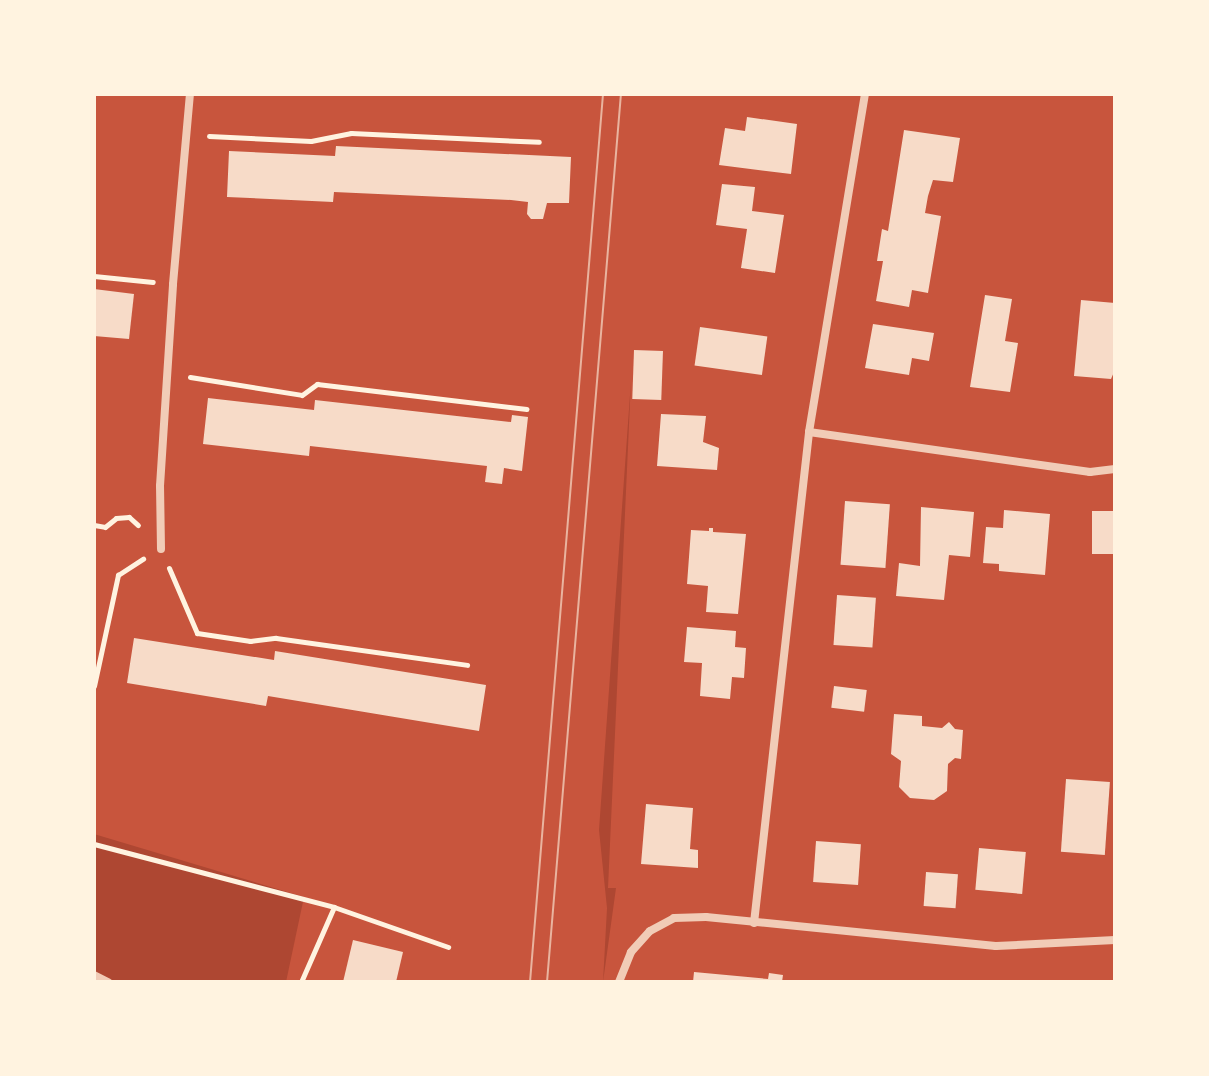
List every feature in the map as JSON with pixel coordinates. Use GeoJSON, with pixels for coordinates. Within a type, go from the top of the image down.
{"type":"FeatureCollection","features":[{"type":"Feature","properties":{"kind":"street"},"geometry":{"type":"LineString","coordinates":[[161,549],[160,486],[167,374],[190,94]]}},
{"type":"Feature","properties":{"kind":"street"},"geometry":{"type":"LineString","coordinates":[[754,923],[809,432],[865,94]]}},
{"type":"Feature","properties":{"kind":"street"},"geometry":{"type":"LineString","coordinates":[[809,432],[1090,472],[1115,469]]}},
{"type":"Feature","properties":{"kind":"street"},"geometry":{"type":"LineString","coordinates":[[619,982],[631,952],[650,931],[674,918],[706,917],[996,946],[1115,940]]}},
{"type":"Feature","properties":{"kind":"street"},"geometry":{"type":"LineString","coordinates":[[94,975],[108,982]]}},
{"type":"Feature","properties":{"kind":"path"},"geometry":{"type":"LineString","coordinates":[[189,135],[311,141],[351,133],[539,142]]}},
{"type":"Feature","properties":{"kind":"path"},"geometry":{"type":"LineString","coordinates":[[94,276],[173,284]]}},
{"type":"Feature","properties":{"kind":"path"},"geometry":{"type":"LineString","coordinates":[[167,374],[302,395],[317,384],[527,409]]}},
{"type":"Feature","properties":{"kind":"path"},"geometry":{"type":"LineString","coordinates":[[94,525],[105,527],[116,518],[129,517],[161,549],[197,633],[250,641],[276,638],[467,665]]}},
{"type":"Feature","properties":{"kind":"path"},"geometry":{"type":"LineString","coordinates":[[94,686],[118,575],[161,549]]}},
{"type":"Feature","properties":{"kind":"path"},"geometry":{"type":"LineString","coordinates":[[94,844],[334,907],[448,947]]}},
{"type":"Feature","properties":{"kind":"path"},"geometry":{"type":"LineString","coordinates":[[301,982],[334,907]]}},
{"type":"Feature","properties":{"kind":"shaded area"},"geometry":{"type":"Polygon","coordinates":[[[631,381],[608,888],[616,888],[603,982],[607,908],[599,830],[631,381]]]}},
{"type":"Feature","properties":{"kind":"shaded area"},"geometry":{"type":"Polygon","coordinates":[[[94,834],[304,897],[286,982],[94,982],[94,834]]]}},
{"type":"Feature","properties":{"kind":"building"},"geometry":{"type":"Polygon","coordinates":[[[747,117],[797,124],[791,174],[719,165],[725,128],[745,131],[747,117]]]}},
{"type":"Feature","properties":{"kind":"building"},"geometry":{"type":"Polygon","coordinates":[[[904,130],[960,138],[953,182],[933,180],[928,196],[925,213],[941,216],[928,293],[912,290],[909,307],[876,301],[883,261],[877,261],[882,229],[888,231],[904,130]]]}},
{"type":"Feature","properties":{"kind":"building"},"geometry":{"type":"Polygon","coordinates":[[[336,146],[571,157],[569,203],[547,203],[543,219],[531,219],[527,214],[528,202],[511,200],[334,192],[333,202],[227,197],[229,151],[335,156],[336,146]]]}},
{"type":"Feature","properties":{"kind":"building"},"geometry":{"type":"Polygon","coordinates":[[[722,184],[755,187],[752,211],[784,215],[775,273],[741,268],[747,229],[716,225],[722,184]]]}},
{"type":"Feature","properties":{"kind":"building"},"geometry":{"type":"Polygon","coordinates":[[[94,289],[134,294],[129,339],[94,336],[94,289]]]}},
{"type":"Feature","properties":{"kind":"building"},"geometry":{"type":"Polygon","coordinates":[[[985,295],[1012,299],[1005,341],[1018,343],[1010,392],[970,387],[985,295]]]}},
{"type":"Feature","properties":{"kind":"building"},"geometry":{"type":"Polygon","coordinates":[[[1081,300],[1115,303],[1115,370],[1111,379],[1074,376],[1081,300]]]}},
{"type":"Feature","properties":{"kind":"building"},"geometry":{"type":"Polygon","coordinates":[[[873,324],[934,333],[929,361],[912,358],[909,375],[865,368],[873,324]]]}},
{"type":"Feature","properties":{"kind":"building"},"geometry":{"type":"Polygon","coordinates":[[[700,327],[767,336],[762,375],[695,366],[700,327]]]}},
{"type":"Feature","properties":{"kind":"building"},"geometry":{"type":"Polygon","coordinates":[[[634,350],[663,351],[661,400],[632,399],[634,350]]]}},
{"type":"Feature","properties":{"kind":"building"},"geometry":{"type":"Polygon","coordinates":[[[208,398],[314,410],[315,400],[511,422],[512,415],[528,417],[522,471],[504,468],[502,484],[485,482],[487,466],[310,446],[309,456],[203,444],[208,398]]]}},
{"type":"Feature","properties":{"kind":"building"},"geometry":{"type":"Polygon","coordinates":[[[661,414],[706,416],[703,442],[719,448],[717,470],[657,466],[661,414]]]}},
{"type":"Feature","properties":{"kind":"building"},"geometry":{"type":"Polygon","coordinates":[[[845,501],[890,504],[885,568],[841,565],[845,501]]]}},
{"type":"Feature","properties":{"kind":"building"},"geometry":{"type":"Polygon","coordinates":[[[921,507],[974,512],[970,557],[949,555],[944,600],[896,596],[899,563],[920,566],[921,507]]]}},
{"type":"Feature","properties":{"kind":"building"},"geometry":{"type":"Polygon","coordinates":[[[1004,510],[1050,514],[1045,575],[999,571],[999,564],[983,563],[986,527],[1003,528],[1004,510]]]}},
{"type":"Feature","properties":{"kind":"building"},"geometry":{"type":"Polygon","coordinates":[[[1092,511],[1115,511],[1115,554],[1092,554],[1092,511]]]}},
{"type":"Feature","properties":{"kind":"building"},"geometry":{"type":"Polygon","coordinates":[[[713,528],[713,532],[746,534],[738,614],[706,612],[708,586],[687,584],[691,530],[709,531],[713,528]]]}},
{"type":"Feature","properties":{"kind":"building"},"geometry":{"type":"Polygon","coordinates":[[[837,595],[876,598],[872,648],[834,645],[837,595]]]}},
{"type":"Feature","properties":{"kind":"building"},"geometry":{"type":"Polygon","coordinates":[[[687,627],[736,631],[735,647],[746,648],[744,678],[732,677],[730,699],[700,696],[702,663],[684,662],[687,627]]]}},
{"type":"Feature","properties":{"kind":"building"},"geometry":{"type":"Polygon","coordinates":[[[134,638],[274,660],[275,651],[486,685],[479,731],[268,696],[266,706],[127,683],[134,638]]]}},
{"type":"Feature","properties":{"kind":"building"},"geometry":{"type":"Polygon","coordinates":[[[834,686],[867,690],[864,712],[831,708],[834,686]]]}},
{"type":"Feature","properties":{"kind":"building"},"geometry":{"type":"Polygon","coordinates":[[[894,714],[922,716],[922,726],[942,728],[949,722],[955,729],[963,730],[961,759],[955,758],[948,764],[947,791],[934,800],[910,798],[899,787],[901,761],[891,754],[894,714]]]}},
{"type":"Feature","properties":{"kind":"building"},"geometry":{"type":"Polygon","coordinates":[[[1066,779],[1110,782],[1105,855],[1061,852],[1066,779]]]}},
{"type":"Feature","properties":{"kind":"building"},"geometry":{"type":"Polygon","coordinates":[[[646,804],[693,808],[690,849],[698,850],[698,868],[641,864],[646,804]]]}},
{"type":"Feature","properties":{"kind":"building"},"geometry":{"type":"Polygon","coordinates":[[[816,841],[861,844],[858,885],[813,882],[816,841]]]}},
{"type":"Feature","properties":{"kind":"building"},"geometry":{"type":"Polygon","coordinates":[[[979,848],[1026,852],[1022,894],[975,890],[979,848]]]}},
{"type":"Feature","properties":{"kind":"building"},"geometry":{"type":"Polygon","coordinates":[[[926,872],[958,874],[956,908],[924,906],[926,872]]]}},
{"type":"Feature","properties":{"kind":"building"},"geometry":{"type":"Polygon","coordinates":[[[353,940],[403,952],[396,982],[343,982],[353,940]]]}},
{"type":"Feature","properties":{"kind":"building"},"geometry":{"type":"Polygon","coordinates":[[[694,972],[768,979],[769,973],[783,975],[782,982],[693,982],[694,972]]]}},
{"type":"Feature","properties":{"kind":"tram line"},"geometry":{"type":"LineString","coordinates":[[530,982],[603,94]]}},
{"type":"Feature","properties":{"kind":"tram line"},"geometry":{"type":"LineString","coordinates":[[547,982],[621,94]]}}]}
